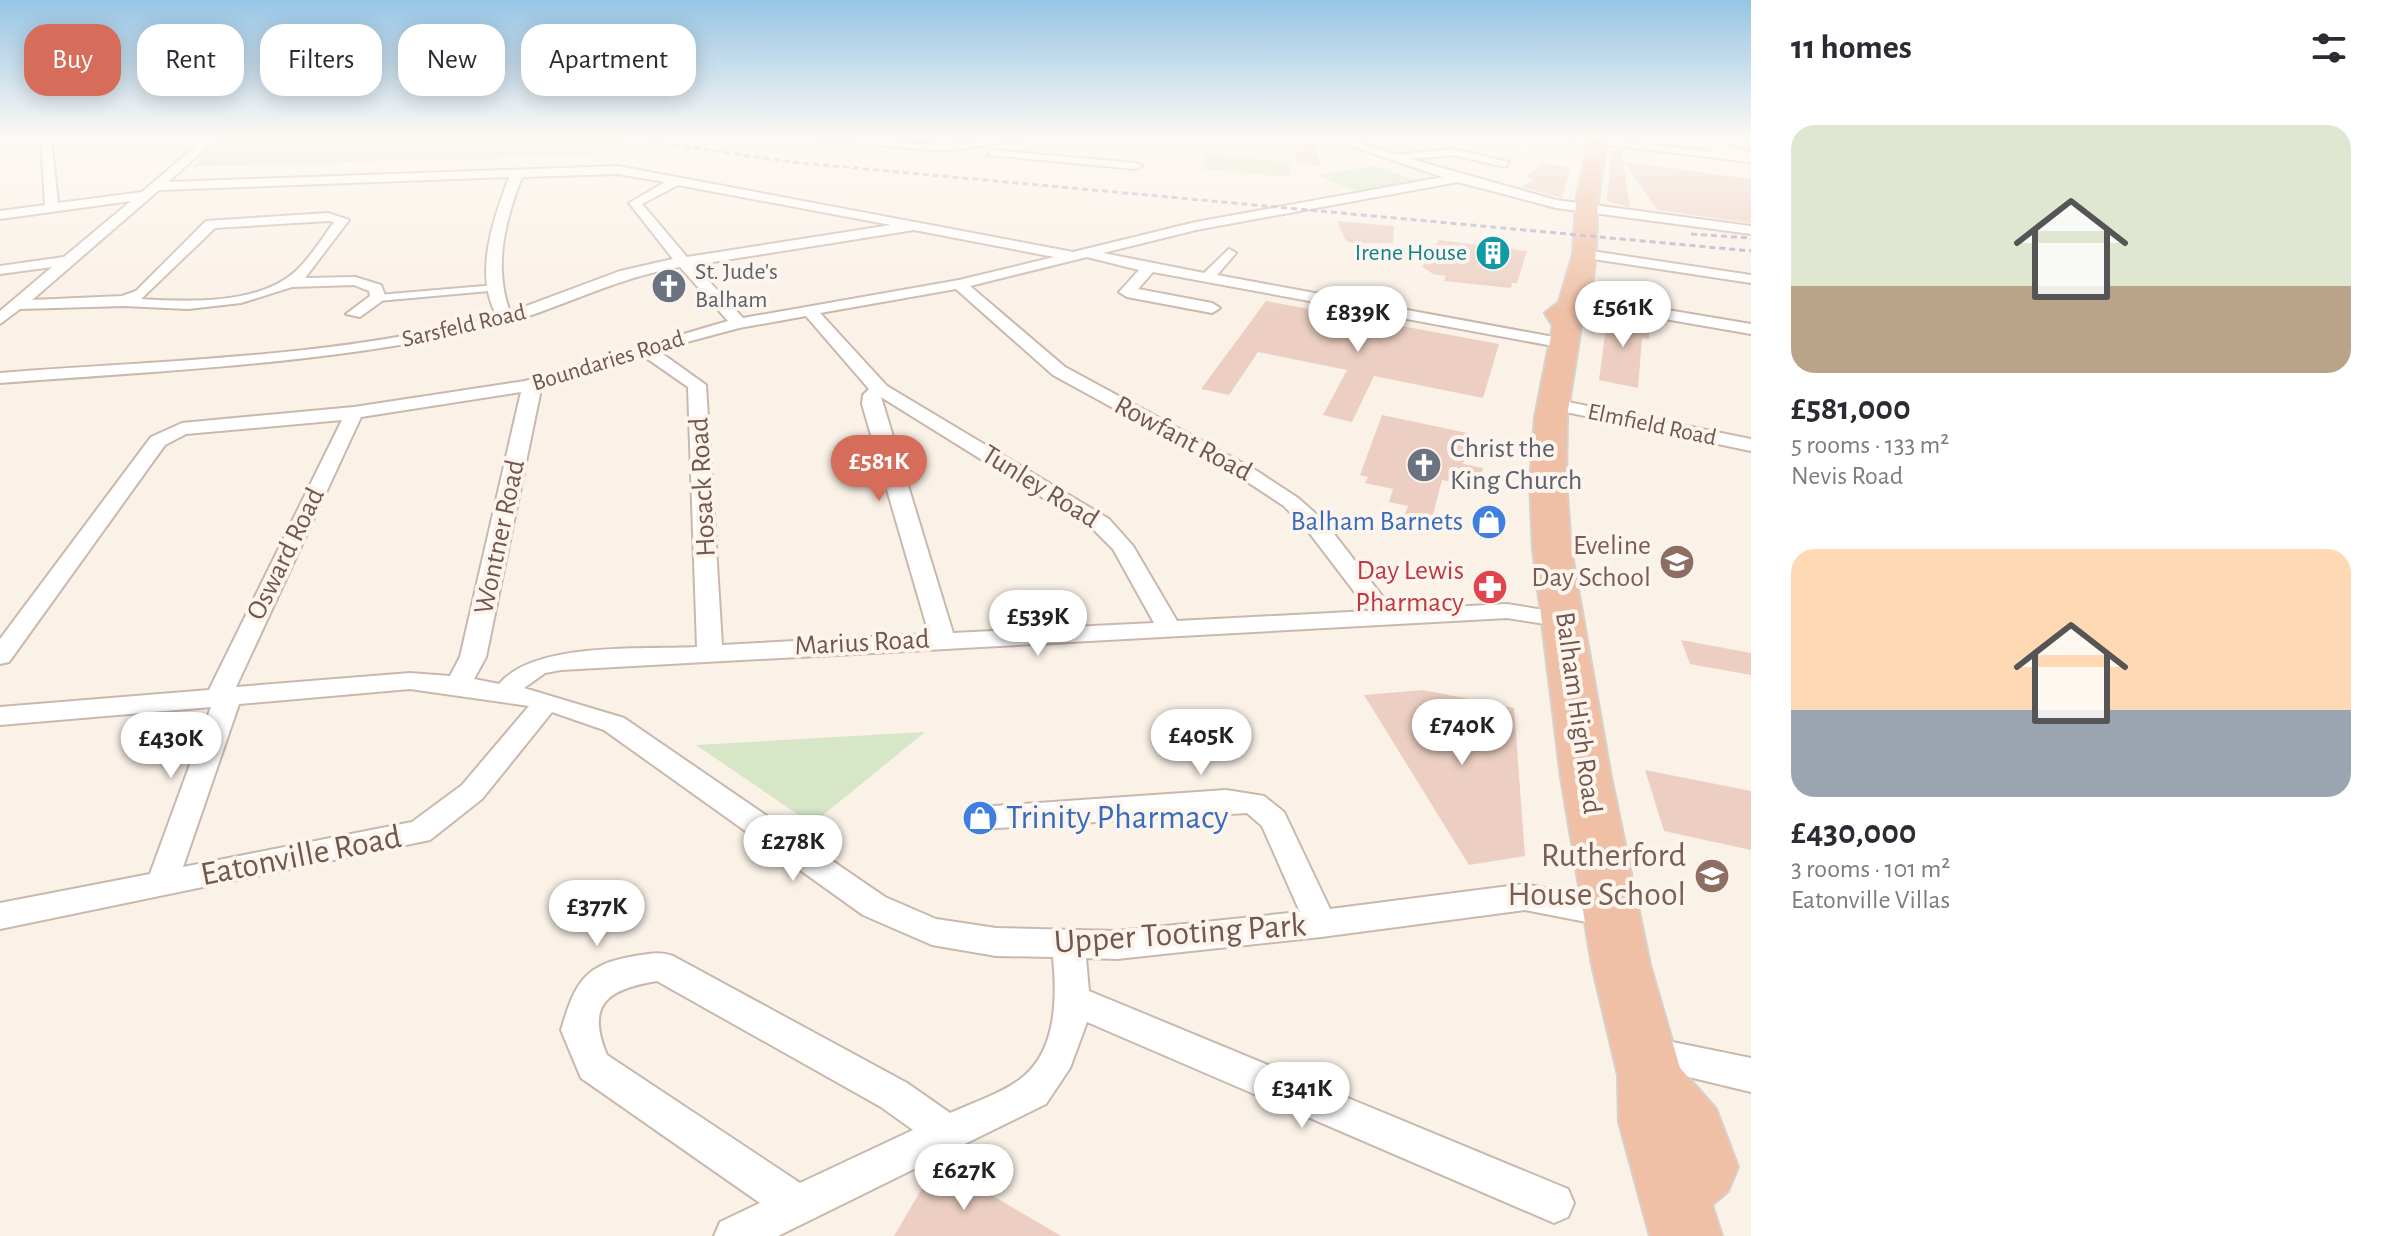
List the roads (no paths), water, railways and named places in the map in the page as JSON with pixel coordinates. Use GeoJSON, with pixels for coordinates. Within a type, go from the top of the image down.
{"type":"FeatureCollection","features":[{"type":"Feature","properties":{"kind":"highway","name":"Balham High Road"},"geometry":{"type":"LineString","coordinates":[[1590,196],[1585,254],[1568,319],[1553,404],[1548,467],[1550,530],[1586,777],[1629,1007],[1647,1067]]}},
{"type":"Feature","properties":{"kind":"highway"},"geometry":{"type":"LineString","coordinates":[[1647,1067],[1692,1131],[1704,1167],[1680,1214]]}},
{"type":"Feature","properties":{"kind":"street"},"geometry":{"type":"LineString","coordinates":[[51,196],[52,207]]}},
{"type":"Feature","properties":{"kind":"street"},"geometry":{"type":"LineString","coordinates":[[0,215],[121,196]]}},
{"type":"Feature","properties":{"kind":"street"},"geometry":{"type":"LineString","coordinates":[[0,319],[144,196]]}},
{"type":"Feature","properties":{"kind":"street"},"geometry":{"type":"LineString","coordinates":[[507,318],[502,314],[496,288],[492,246],[509,196]]}},
{"type":"Feature","properties":{"kind":"street"},"geometry":{"type":"LineString","coordinates":[[649,196],[635,203],[739,323]]}},
{"type":"Feature","properties":{"kind":"street"},"geometry":{"type":"LineString","coordinates":[[758,196],[1527,337],[1568,319],[1751,329]]}},
{"type":"Feature","properties":{"kind":"street","name":"Boundaries Road"},"geometry":{"type":"LineString","coordinates":[[0,656],[158,441],[182,429],[354,413],[528,386],[739,323],[959,284],[1196,226],[1362,196]]}},
{"type":"Feature","properties":{"kind":"street"},"geometry":{"type":"LineString","coordinates":[[1530,196],[1587,210],[1751,230]]}},
{"type":"Feature","properties":{"kind":"street"},"geometry":{"type":"LineString","coordinates":[[17,305],[230,300],[270,292],[299,276],[340,219],[211,224],[141,294],[124,301]]}},
{"type":"Feature","properties":{"kind":"street","name":"Sarsfeld Road"},"geometry":{"type":"LineString","coordinates":[[0,378],[308,352],[399,341],[507,318],[563,300],[624,273],[919,225]]}},
{"type":"Feature","properties":{"kind":"street"},"geometry":{"type":"LineString","coordinates":[[1208,277],[1229,253]]}},
{"type":"Feature","properties":{"kind":"street"},"geometry":{"type":"LineString","coordinates":[[1585,254],[1751,279]]}},
{"type":"Feature","properties":{"kind":"street"},"geometry":{"type":"LineString","coordinates":[[0,270],[66,261]]}},
{"type":"Feature","properties":{"kind":"street"},"geometry":{"type":"LineString","coordinates":[[1150,267],[1127,292],[1212,308]]}},
{"type":"Feature","properties":{"kind":"street"},"geometry":{"type":"LineString","coordinates":[[288,283],[355,281],[376,288],[378,298]]}},
{"type":"Feature","properties":{"kind":"street","name":"Rowfant Road"},"geometry":{"type":"LineString","coordinates":[[959,284],[1059,371],[1250,475],[1291,502],[1316,526],[1386,617]]}},
{"type":"Feature","properties":{"kind":"street"},"geometry":{"type":"LineString","coordinates":[[354,314],[378,298],[496,288]]}},
{"type":"Feature","properties":{"kind":"street","name":"Tunley Road"},"geometry":{"type":"LineString","coordinates":[[811,312],[881,390],[1101,524],[1122,546],[1169,628]]}},
{"type":"Feature","properties":{"kind":"street","name":"Hosack Road"},"geometry":{"type":"LineString","coordinates":[[645,350],[697,385],[710,652]]}},
{"type":"Feature","properties":{"kind":"street","name":"Wontner Road"},"geometry":{"type":"LineString","coordinates":[[458,685],[470,667],[474,652],[531,394],[528,386]]}},
{"type":"Feature","properties":{"kind":"street"},"geometry":{"type":"LineString","coordinates":[[881,390],[872,395],[871,404],[943,639]]}},
{"type":"Feature","properties":{"kind":"street","name":"Elmfield Road"},"geometry":{"type":"LineString","coordinates":[[1553,404],[1751,445]]}},
{"type":"Feature","properties":{"kind":"street","name":"Osward Road"},"geometry":{"type":"LineString","coordinates":[[162,884],[224,695],[354,413]]}},
{"type":"Feature","properties":{"kind":"street","name":"Marius Road"},"geometry":{"type":"LineString","coordinates":[[506,693],[525,671],[543,664],[710,652],[1507,611],[1565,620]]}},
{"type":"Feature","properties":{"kind":"street","name":"Upper Tooting Park"},"geometry":{"type":"LineString","coordinates":[[0,716],[402,682],[458,685],[547,701],[614,724],[674,762],[752,823],[874,906],[932,932],[996,942],[1117,945],[1321,924],[1525,897],[1612,914]]}},
{"type":"Feature","properties":{"kind":"street","name":"Eatonville Road"},"geometry":{"type":"LineString","coordinates":[[0,916],[419,832],[439,823],[547,701]]}},
{"type":"Feature","properties":{"kind":"street"},"geometry":{"type":"LineString","coordinates":[[980,818],[1226,801],[1254,803],[1274,820],[1321,924]]}},
{"type":"Feature","properties":{"kind":"street"},"geometry":{"type":"LineString","coordinates":[[734,1236],[1033,1092],[1057,1063],[1075,1001],[1068,946]]}},
{"type":"Feature","properties":{"kind":"street"},"geometry":{"type":"LineString","coordinates":[[799,1206],[594,1066],[579,1030],[589,995],[613,974],[661,966],[894,1095],[947,1133]]}},
{"type":"Feature","properties":{"kind":"street"},"geometry":{"type":"LineString","coordinates":[[1075,1001],[1554,1203]]}},
{"type":"Feature","properties":{"kind":"street"},"geometry":{"type":"LineString","coordinates":[[1647,1067],[1751,1075]]}},
{"type":"Feature","properties":{"kind":"railway"},"geometry":{"type":"LineString","coordinates":[[1154,196],[1751,251]]}},
{"type":"Feature","properties":{"kind":"railway"},"geometry":{"type":"LineString","coordinates":[[1691,234],[1751,238]]}},
{"type":"Feature","properties":{"kind":"place","name":"Irene House"},"geometry":{"type":"Point","coordinates":[1493,253]}},
{"type":"Feature","properties":{"kind":"place","name":"St. Jude's Balham"},"geometry":{"type":"Point","coordinates":[669,286]}},
{"type":"Feature","properties":{"kind":"place","name":"Christ the King Church"},"geometry":{"type":"Point","coordinates":[1424,465]}},
{"type":"Feature","properties":{"kind":"place","name":"Balham Barnets"},"geometry":{"type":"Point","coordinates":[1489,522]}},
{"type":"Feature","properties":{"kind":"place","name":"Eveline Day School"},"geometry":{"type":"Point","coordinates":[1677,562]}},
{"type":"Feature","properties":{"kind":"place","name":"Day Lewis Pharmacy"},"geometry":{"type":"Point","coordinates":[1490,587]}},
{"type":"Feature","properties":{"kind":"place","name":"Trinity Pharmacy"},"geometry":{"type":"Point","coordinates":[980,818]}},
{"type":"Feature","properties":{"kind":"place","name":"Rutherford House School"},"geometry":{"type":"Point","coordinates":[1712,876]}}]}
